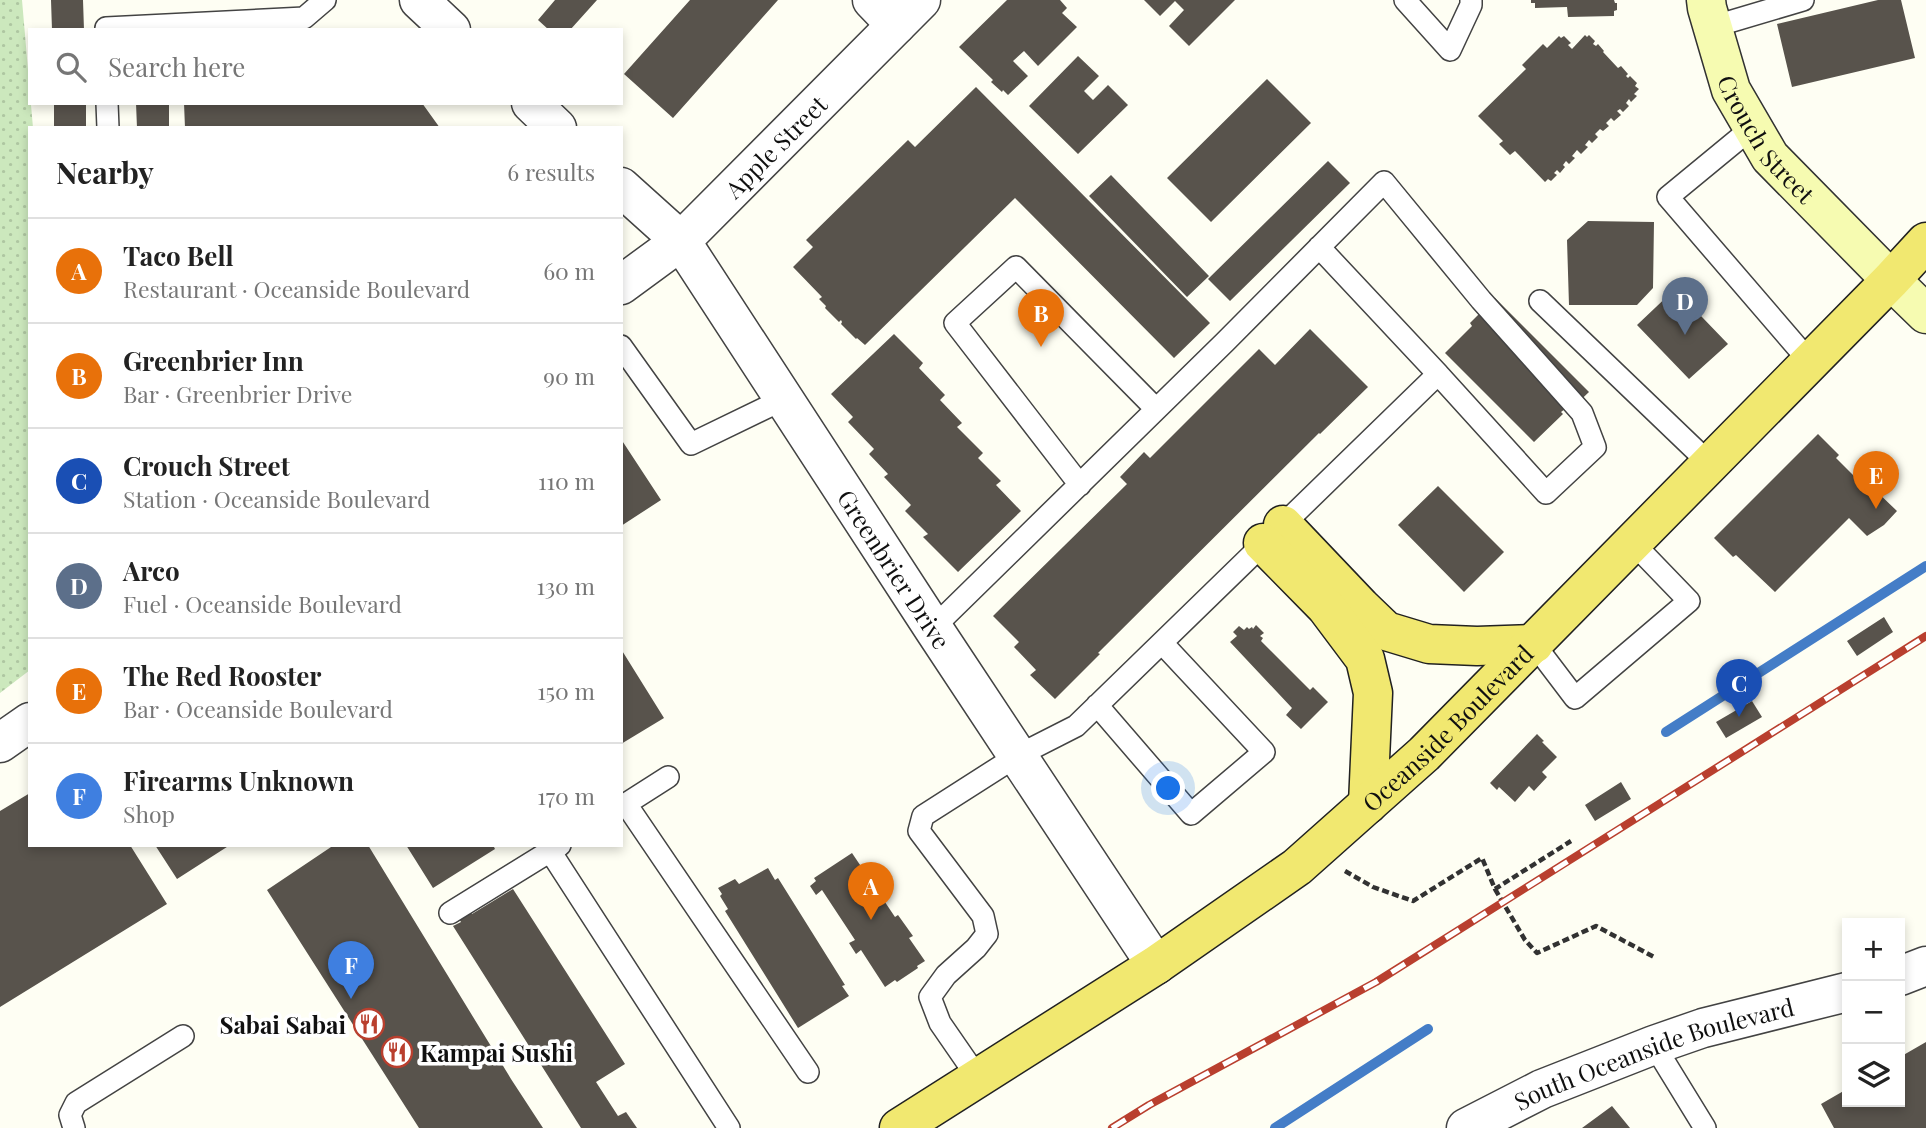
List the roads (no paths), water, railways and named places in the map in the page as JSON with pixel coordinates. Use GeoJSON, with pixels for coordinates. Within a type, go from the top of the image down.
{"type":"FeatureCollection","features":[{"type":"Feature","properties":{"kind":"main road","name":"Crouch Street"},"geometry":{"type":"LineString","coordinates":[[1709,13],[1731,90],[1770,157],[1926,314]]}},
{"type":"Feature","properties":{"kind":"main road","name":"Oceanside Boulevard"},"geometry":{"type":"LineString","coordinates":[[899,1128],[1156,965],[1297,867],[1424,754],[1926,242]]}},
{"type":"Feature","properties":{"kind":"main road"},"geometry":{"type":"LineString","coordinates":[[1273,534],[1386,631],[1429,644],[1534,644]]}},
{"type":"Feature","properties":{"kind":"main road"},"geometry":{"type":"LineString","coordinates":[[1273,534],[1365,659],[1373,693],[1368,804]]}},
{"type":"Feature","properties":{"kind":"street"},"geometry":{"type":"LineString","coordinates":[[419,0],[449,28]]}},
{"type":"Feature","properties":{"kind":"street","name":"Apple Street"},"geometry":{"type":"LineString","coordinates":[[623,284],[681,241],[896,9]]}},
{"type":"Feature","properties":{"kind":"street"},"geometry":{"type":"LineString","coordinates":[[533,105],[555,126]]}},
{"type":"Feature","properties":{"kind":"street","name":"Greenbrier Drive"},"geometry":{"type":"LineString","coordinates":[[623,189],[681,241],[1156,965]]}},
{"type":"Feature","properties":{"kind":"street"},"geometry":{"type":"LineString","coordinates":[[0,743],[28,723]]}},
{"type":"Feature","properties":{"kind":"street"},"geometry":{"type":"LineString","coordinates":[[1905,974],[1926,966]]}},
{"type":"Feature","properties":{"kind":"street","name":"South Oceanside Boulevard"},"geometry":{"type":"LineString","coordinates":[[1466,1128],[1542,1089],[1654,1045],[1703,1028],[1842,993]]}},
{"type":"Feature","properties":{"kind":"lane"},"geometry":{"type":"LineString","coordinates":[[106,28],[304,18],[325,0]]}},
{"type":"Feature","properties":{"kind":"lane"},"geometry":{"type":"LineString","coordinates":[[1405,0],[1450,50],[1471,0]]}},
{"type":"Feature","properties":{"kind":"lane"},"geometry":{"type":"LineString","coordinates":[[1709,13],[1803,0]]}},
{"type":"Feature","properties":{"kind":"lane"},"geometry":{"type":"LineString","coordinates":[[107,105],[108,126]]}},
{"type":"Feature","properties":{"kind":"lane"},"geometry":{"type":"LineString","coordinates":[[1753,127],[1668,197],[1810,362]]}},
{"type":"Feature","properties":{"kind":"lane"},"geometry":{"type":"LineString","coordinates":[[933,628],[1384,182],[1481,300],[1582,413],[1595,447],[1546,493],[1319,247]]}},
{"type":"Feature","properties":{"kind":"lane"},"geometry":{"type":"LineString","coordinates":[[1080,485],[955,323],[1016,267],[1156,409]]}},
{"type":"Feature","properties":{"kind":"lane"},"geometry":{"type":"LineString","coordinates":[[1540,301],[1710,464]]}},
{"type":"Feature","properties":{"kind":"lane"},"geometry":{"type":"LineString","coordinates":[[623,349],[691,444],[784,399]]}},
{"type":"Feature","properties":{"kind":"lane"},"geometry":{"type":"LineString","coordinates":[[978,1078],[940,1023],[930,997],[946,975],[976,948],[987,934],[983,916],[919,831],[923,816],[1017,756],[1076,726],[1438,374]]}},
{"type":"Feature","properties":{"kind":"lane"},"geometry":{"type":"LineString","coordinates":[[1534,644],[1575,698],[1689,601],[1633,543]]}},
{"type":"Feature","properties":{"kind":"lane"},"geometry":{"type":"LineString","coordinates":[[1097,705],[1191,814],[1264,752],[1162,643]]}},
{"type":"Feature","properties":{"kind":"lane"},"geometry":{"type":"LineString","coordinates":[[668,778],[624,805],[808,1072]]}},
{"type":"Feature","properties":{"kind":"lane"},"geometry":{"type":"LineString","coordinates":[[450,913],[555,848],[729,1128]]}},
{"type":"Feature","properties":{"kind":"lane"},"geometry":{"type":"LineString","coordinates":[[74,1128],[70,1115],[76,1102],[183,1036]]}},
{"type":"Feature","properties":{"kind":"lane"},"geometry":{"type":"LineString","coordinates":[[1654,1045],[1705,1128]]}},
{"type":"Feature","properties":{"kind":"waterway"},"geometry":{"type":"LineString","coordinates":[[1666,732],[1926,566]]}},
{"type":"Feature","properties":{"kind":"waterway"},"geometry":{"type":"LineString","coordinates":[[1275,1128],[1428,1029]]}},
{"type":"Feature","properties":{"kind":"railway"},"geometry":{"type":"LineString","coordinates":[[1112,1128],[1149,1105],[1376,982],[1926,636]]}},
{"type":"Feature","properties":{"kind":"place","name":"Arco"},"geometry":{"type":"Point","coordinates":[1685,335]}},
{"type":"Feature","properties":{"kind":"place","name":"Greenbrier Inn"},"geometry":{"type":"Point","coordinates":[1041,347]}},
{"type":"Feature","properties":{"kind":"place","name":"The Red Rooster"},"geometry":{"type":"Point","coordinates":[1876,509]}},
{"type":"Feature","properties":{"kind":"place","name":"Crouch Street"},"geometry":{"type":"Point","coordinates":[1739,717]}},
{"type":"Feature","properties":{"kind":"place","name":"Taco Bell"},"geometry":{"type":"Point","coordinates":[871,920]}},
{"type":"Feature","properties":{"kind":"place","name":"Firearms Unknown"},"geometry":{"type":"Point","coordinates":[351,999]}},
{"type":"Feature","properties":{"kind":"place","name":"Sabai Sabai"},"geometry":{"type":"Point","coordinates":[369,1024]}},
{"type":"Feature","properties":{"kind":"place","name":"Kampai Sushi"},"geometry":{"type":"Point","coordinates":[397,1052]}}]}
